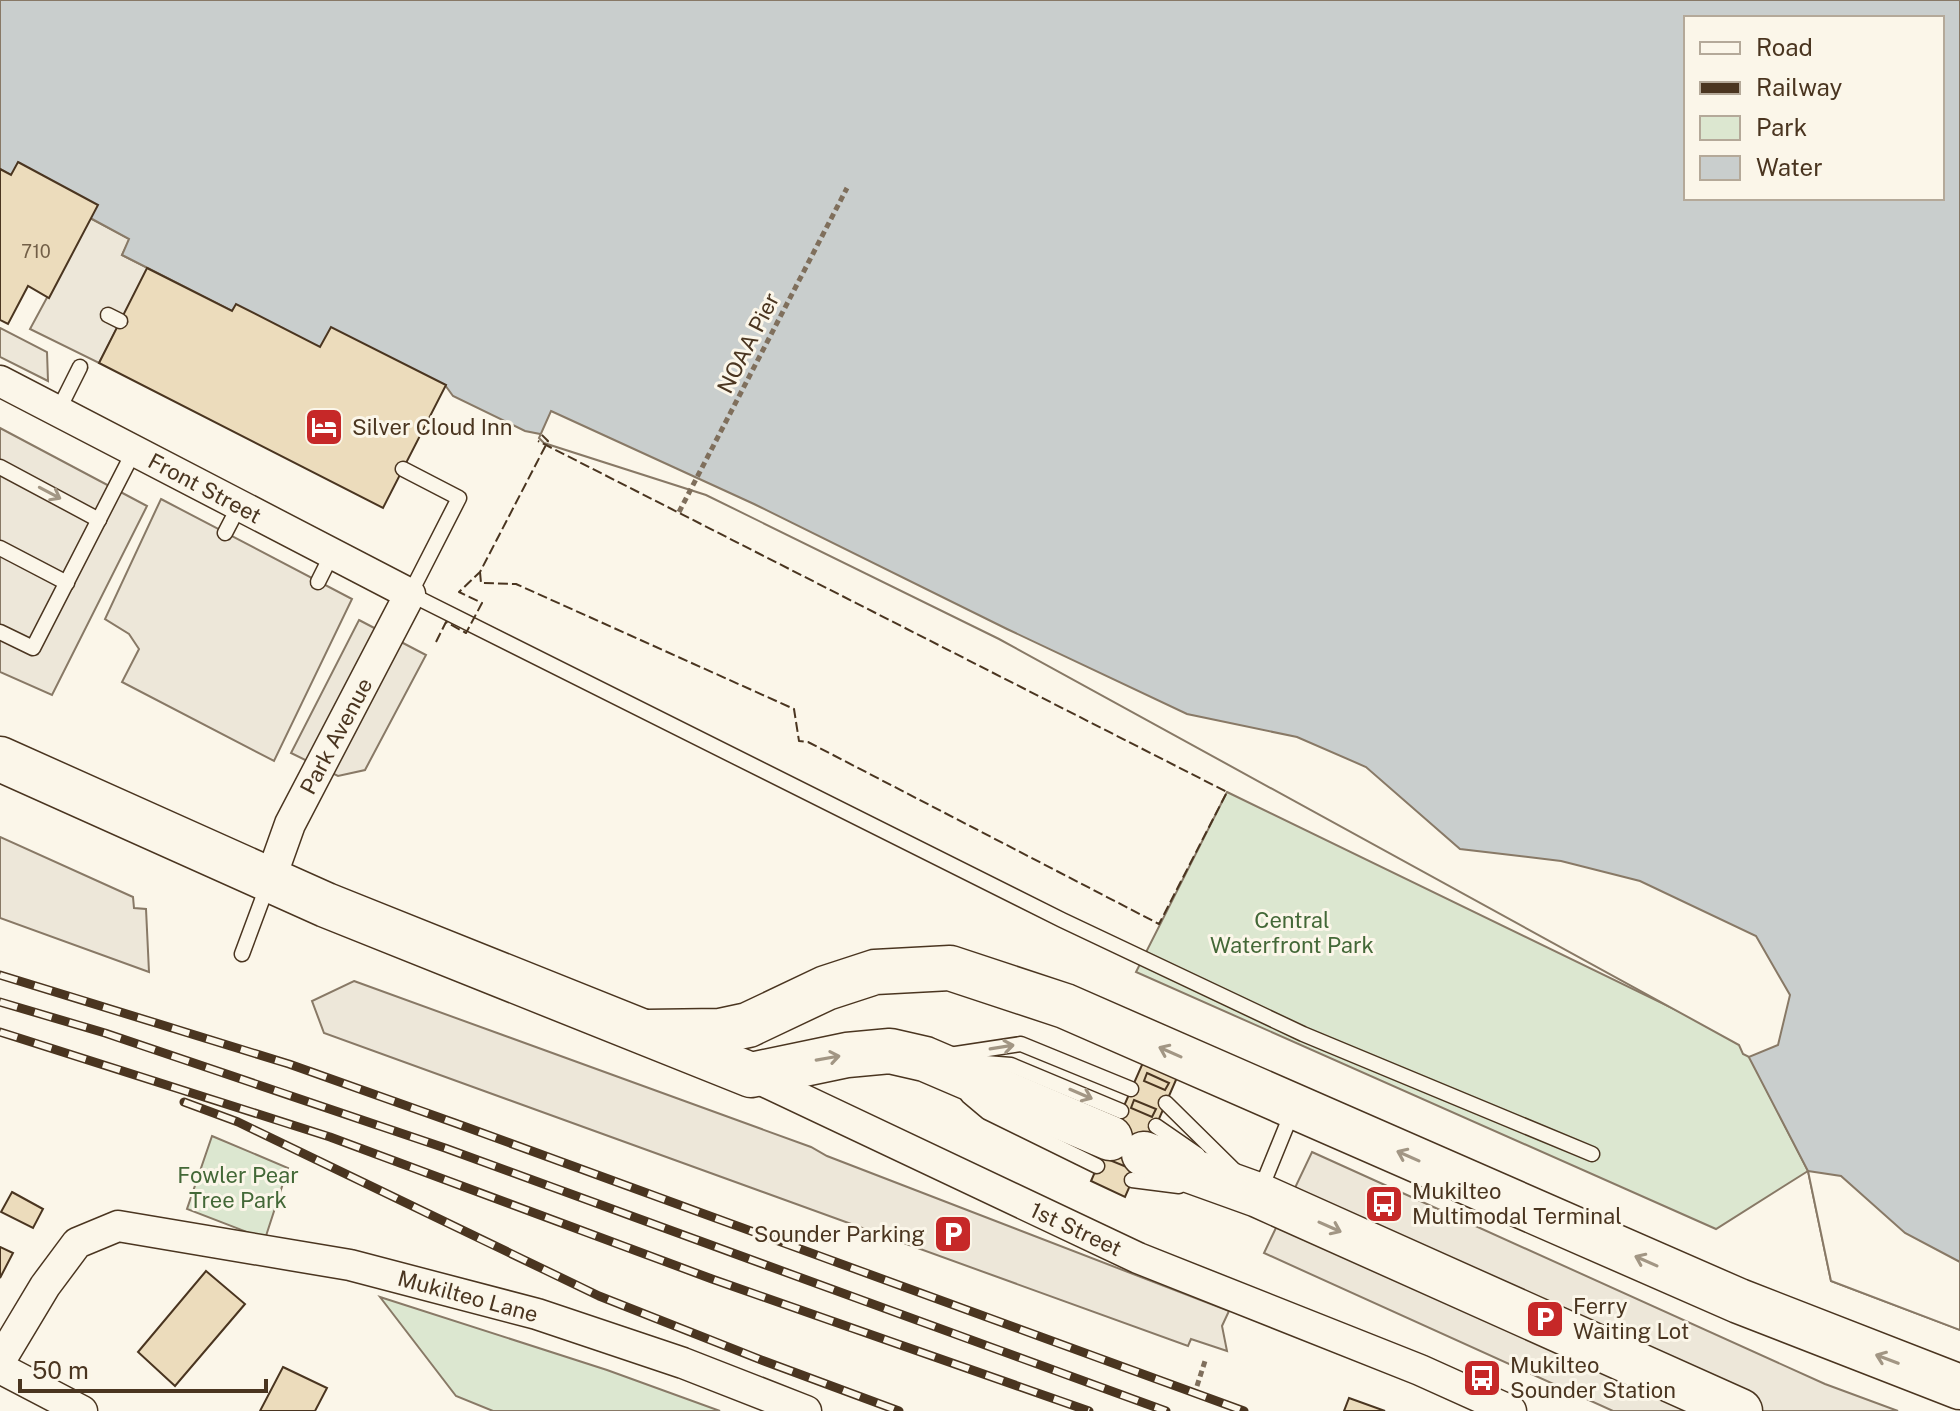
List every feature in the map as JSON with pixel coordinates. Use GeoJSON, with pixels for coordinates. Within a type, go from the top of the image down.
{"type":"FeatureCollection","features":[{"type":"Feature","properties":{"kind":"main road","name":"1st Street"},"geometry":{"type":"LineString","coordinates":[[0,759],[270,880],[751,1075]]}},
{"type":"Feature","properties":{"kind":"main road"},"geometry":{"type":"LineString","coordinates":[[647,1032],[720,1031],[748,1025],[826,988],[875,972],[950,968],[1065,1006],[1739,1301],[1960,1387]]}},
{"type":"Feature","properties":{"kind":"main road"},"geometry":{"type":"LineString","coordinates":[[751,1075],[799,1063],[890,1051],[925,1059],[1127,1146],[1258,1195],[1740,1411]]}},
{"type":"Feature","properties":{"kind":"street","name":"Front Street"},"geometry":{"type":"LineString","coordinates":[[0,381],[410,594]]}},
{"type":"Feature","properties":{"kind":"street","name":"Park Avenue"},"geometry":{"type":"LineString","coordinates":[[270,880],[290,824],[410,594]]}},
{"type":"Feature","properties":{"kind":"street","name":"1st Street"},"geometry":{"type":"LineString","coordinates":[[751,1075],[1138,1258],[1420,1370],[1511,1411]]}},
{"type":"Feature","properties":{"kind":"street","name":"Mukilteo Lane"},"geometry":{"type":"LineString","coordinates":[[0,1361],[45,1286],[77,1243],[118,1226],[350,1265],[537,1314],[683,1363],[806,1411]]}},
{"type":"Feature","properties":{"kind":"street"},"geometry":{"type":"LineString","coordinates":[[0,1368],[82,1411]]}},
{"type":"Feature","properties":{"kind":"lane"},"geometry":{"type":"LineString","coordinates":[[58,411],[80,367]]}},
{"type":"Feature","properties":{"kind":"lane"},"geometry":{"type":"LineString","coordinates":[[0,632],[33,648],[134,451]]}},
{"type":"Feature","properties":{"kind":"lane"},"geometry":{"type":"LineString","coordinates":[[0,467],[99,520]]}},
{"type":"Feature","properties":{"kind":"lane"},"geometry":{"type":"LineString","coordinates":[[403,469],[459,498],[410,594],[1062,920],[1275,1021],[1592,1154]]}},
{"type":"Feature","properties":{"kind":"lane"},"geometry":{"type":"LineString","coordinates":[[225,533],[239,506]]}},
{"type":"Feature","properties":{"kind":"lane"},"geometry":{"type":"LineString","coordinates":[[0,548],[67,583]]}},
{"type":"Feature","properties":{"kind":"lane"},"geometry":{"type":"LineString","coordinates":[[318,582],[332,554]]}},
{"type":"Feature","properties":{"kind":"lane"},"geometry":{"type":"LineString","coordinates":[[242,954],[270,880]]}},
{"type":"Feature","properties":{"kind":"lane"},"geometry":{"type":"LineString","coordinates":[[925,1059],[1021,1044],[1131,1089]]}},
{"type":"Feature","properties":{"kind":"lane"},"geometry":{"type":"LineString","coordinates":[[1166,1103],[1258,1195],[1295,1107]]}},
{"type":"Feature","properties":{"kind":"path","name":"NOAA Pier"},"geometry":{"type":"LineString","coordinates":[[679,512],[847,188]]}},
{"type":"Feature","properties":{"kind":"path"},"geometry":{"type":"LineString","coordinates":[[1197,1386],[1205,1361]]}},
{"type":"Feature","properties":{"kind":"green space","name":"Central Waterfront Park"},"geometry":{"type":"Polygon","coordinates":[[[1227,792],[1742,1042],[1808,1171],[1716,1229],[1136,972],[1227,792]]]}},
{"type":"Feature","properties":{"kind":"green space","name":"Fowler Pear Tree Park"},"geometry":{"type":"Polygon","coordinates":[[[212,1136],[288,1168],[265,1239],[187,1209],[212,1136]]]}},
{"type":"Feature","properties":{"kind":"green space"},"geometry":{"type":"Polygon","coordinates":[[[380,1297],[607,1370],[720,1411],[493,1411],[456,1396],[380,1297]]]}},
{"type":"Feature","properties":{"kind":"shaded area"},"geometry":{"type":"Polygon","coordinates":[[[90,218],[130,239],[122,255],[148,268],[99,363],[30,329],[90,218]]]}},
{"type":"Feature","properties":{"kind":"shaded area"},"geometry":{"type":"Polygon","coordinates":[[[0,328],[47,352],[48,381],[0,357],[0,328]]]}},
{"type":"Feature","properties":{"kind":"shaded area"},"geometry":{"type":"Polygon","coordinates":[[[0,428],[147,506],[52,695],[0,672],[0,428]]]}},
{"type":"Feature","properties":{"kind":"shaded area"},"geometry":{"type":"Polygon","coordinates":[[[161,499],[352,599],[274,761],[122,682],[139,649],[129,634],[105,619],[161,499]]]}},
{"type":"Feature","properties":{"kind":"shaded area"},"geometry":{"type":"Polygon","coordinates":[[[359,620],[426,655],[365,770],[338,776],[291,753],[359,620]]]}},
{"type":"Feature","properties":{"kind":"shaded area"},"geometry":{"type":"Polygon","coordinates":[[[0,837],[133,897],[134,908],[146,909],[149,972],[0,918],[0,837]]]}},
{"type":"Feature","properties":{"kind":"shaded area","name":"Sounder Parking"},"geometry":{"type":"Polygon","coordinates":[[[354,981],[811,1147],[827,1156],[1229,1311],[1222,1326],[1227,1351],[1191,1339],[1188,1346],[324,1033],[312,1001],[354,981]]]}},
{"type":"Feature","properties":{"kind":"shaded area","name":"Ferry Waiting Lot"},"geometry":{"type":"Polygon","coordinates":[[[1312,1152],[1825,1384],[1898,1411],[1613,1411],[1264,1253],[1312,1152]]]}},
{"type":"Feature","properties":{"kind":"water"},"geometry":{"type":"Polygon","coordinates":[[[0,0],[1960,0],[1960,1330],[1831,1281],[1808,1171],[1741,1042],[1001,636],[708,491],[548,441],[540,434],[525,431],[453,396],[445,385],[320,347],[232,311],[122,255],[129,239],[0,169],[0,0]]]}},
{"type":"Feature","properties":{"kind":"pier"},"geometry":{"type":"Polygon","coordinates":[[[551,411],[754,504],[1187,714],[1297,737],[1366,767],[1460,849],[1561,861],[1640,881],[1756,936],[1790,995],[1778,1045],[1749,1057],[1743,1054],[1739,1045],[999,639],[706,495],[544,443],[539,438],[551,411]]]}},
{"type":"Feature","properties":{"kind":"pier"},"geometry":{"type":"Polygon","coordinates":[[[1808,1171],[1841,1176],[1905,1233],[1960,1262],[1960,1330],[1831,1281],[1808,1171]]]}},
{"type":"Feature","properties":{"kind":"building"},"geometry":{"type":"Polygon","coordinates":[[[18,162],[98,205],[49,298],[28,286],[8,324],[0,320],[0,169],[11,175],[18,162]]]}},
{"type":"Feature","properties":{"kind":"building","name":"Silver Cloud Inn"},"geometry":{"type":"Polygon","coordinates":[[[147,268],[232,311],[236,304],[320,347],[331,327],[446,385],[383,508],[99,363],[147,268]]]}},
{"type":"Feature","properties":{"kind":"building"},"geometry":{"type":"Polygon","coordinates":[[[1145,1058],[1179,1073],[1125,1197],[1091,1181],[1145,1058]]]}},
{"type":"Feature","properties":{"kind":"building"},"geometry":{"type":"Polygon","coordinates":[[[1147,1073],[1169,1083],[1165,1090],[1144,1081],[1147,1073]]]}},
{"type":"Feature","properties":{"kind":"building"},"geometry":{"type":"Polygon","coordinates":[[[1134,1100],[1156,1109],[1152,1117],[1131,1108],[1134,1100]]]}},
{"type":"Feature","properties":{"kind":"building"},"geometry":{"type":"Polygon","coordinates":[[[1111,1151],[1133,1160],[1129,1168],[1107,1159],[1111,1151]]]}},
{"type":"Feature","properties":{"kind":"building"},"geometry":{"type":"Polygon","coordinates":[[[12,1192],[43,1209],[33,1228],[1,1212],[12,1192]]]}},
{"type":"Feature","properties":{"kind":"building"},"geometry":{"type":"Polygon","coordinates":[[[0,1247],[13,1253],[0,1278],[0,1247]]]}},
{"type":"Feature","properties":{"kind":"building"},"geometry":{"type":"Polygon","coordinates":[[[206,1271],[245,1304],[175,1386],[138,1352],[206,1271]]]}},
{"type":"Feature","properties":{"kind":"building"},"geometry":{"type":"Polygon","coordinates":[[[283,1367],[327,1388],[315,1411],[260,1411],[283,1367]]]}},
{"type":"Feature","properties":{"kind":"building"},"geometry":{"type":"Polygon","coordinates":[[[1349,1398],[1385,1411],[1344,1411],[1349,1398]]]}},
{"type":"Feature","properties":{"kind":"railway"},"geometry":{"type":"LineString","coordinates":[[0,975],[289,1064],[1244,1411]]}},
{"type":"Feature","properties":{"kind":"railway"},"geometry":{"type":"LineString","coordinates":[[0,1002],[105,1033],[445,1148],[1166,1411]]}},
{"type":"Feature","properties":{"kind":"railway"},"geometry":{"type":"LineString","coordinates":[[0,1032],[330,1137],[712,1279],[1089,1411]]}},
{"type":"Feature","properties":{"kind":"railway"},"geometry":{"type":"LineString","coordinates":[[184,1102],[238,1122],[599,1296],[899,1411]]}},
{"type":"Feature","properties":{"kind":"fence"},"geometry":{"type":"LineString","coordinates":[[436,642],[446,622],[466,633],[482,603],[459,592],[480,572],[548,441],[541,434]]}},
{"type":"Feature","properties":{"kind":"fence"},"geometry":{"type":"LineString","coordinates":[[480,572],[481,583],[516,584],[794,709],[799,741],[808,742],[1159,924],[1227,792],[538,441]]}},
{"type":"Feature","properties":{"kind":"place","name":"Silver Cloud Inn"},"geometry":{"type":"Point","coordinates":[324,427]}},
{"type":"Feature","properties":{"kind":"place","name":"Mukilteo Multimodal Terminal"},"geometry":{"type":"Point","coordinates":[1384,1204]}},
{"type":"Feature","properties":{"kind":"place","name":"Sounder Parking"},"geometry":{"type":"Point","coordinates":[953,1234]}},
{"type":"Feature","properties":{"kind":"place","name":"Ferry Waiting Lot"},"geometry":{"type":"Point","coordinates":[1545,1319]}},
{"type":"Feature","properties":{"kind":"place","name":"Mukilteo Sounder Station"},"geometry":{"type":"Point","coordinates":[1482,1378]}}]}
